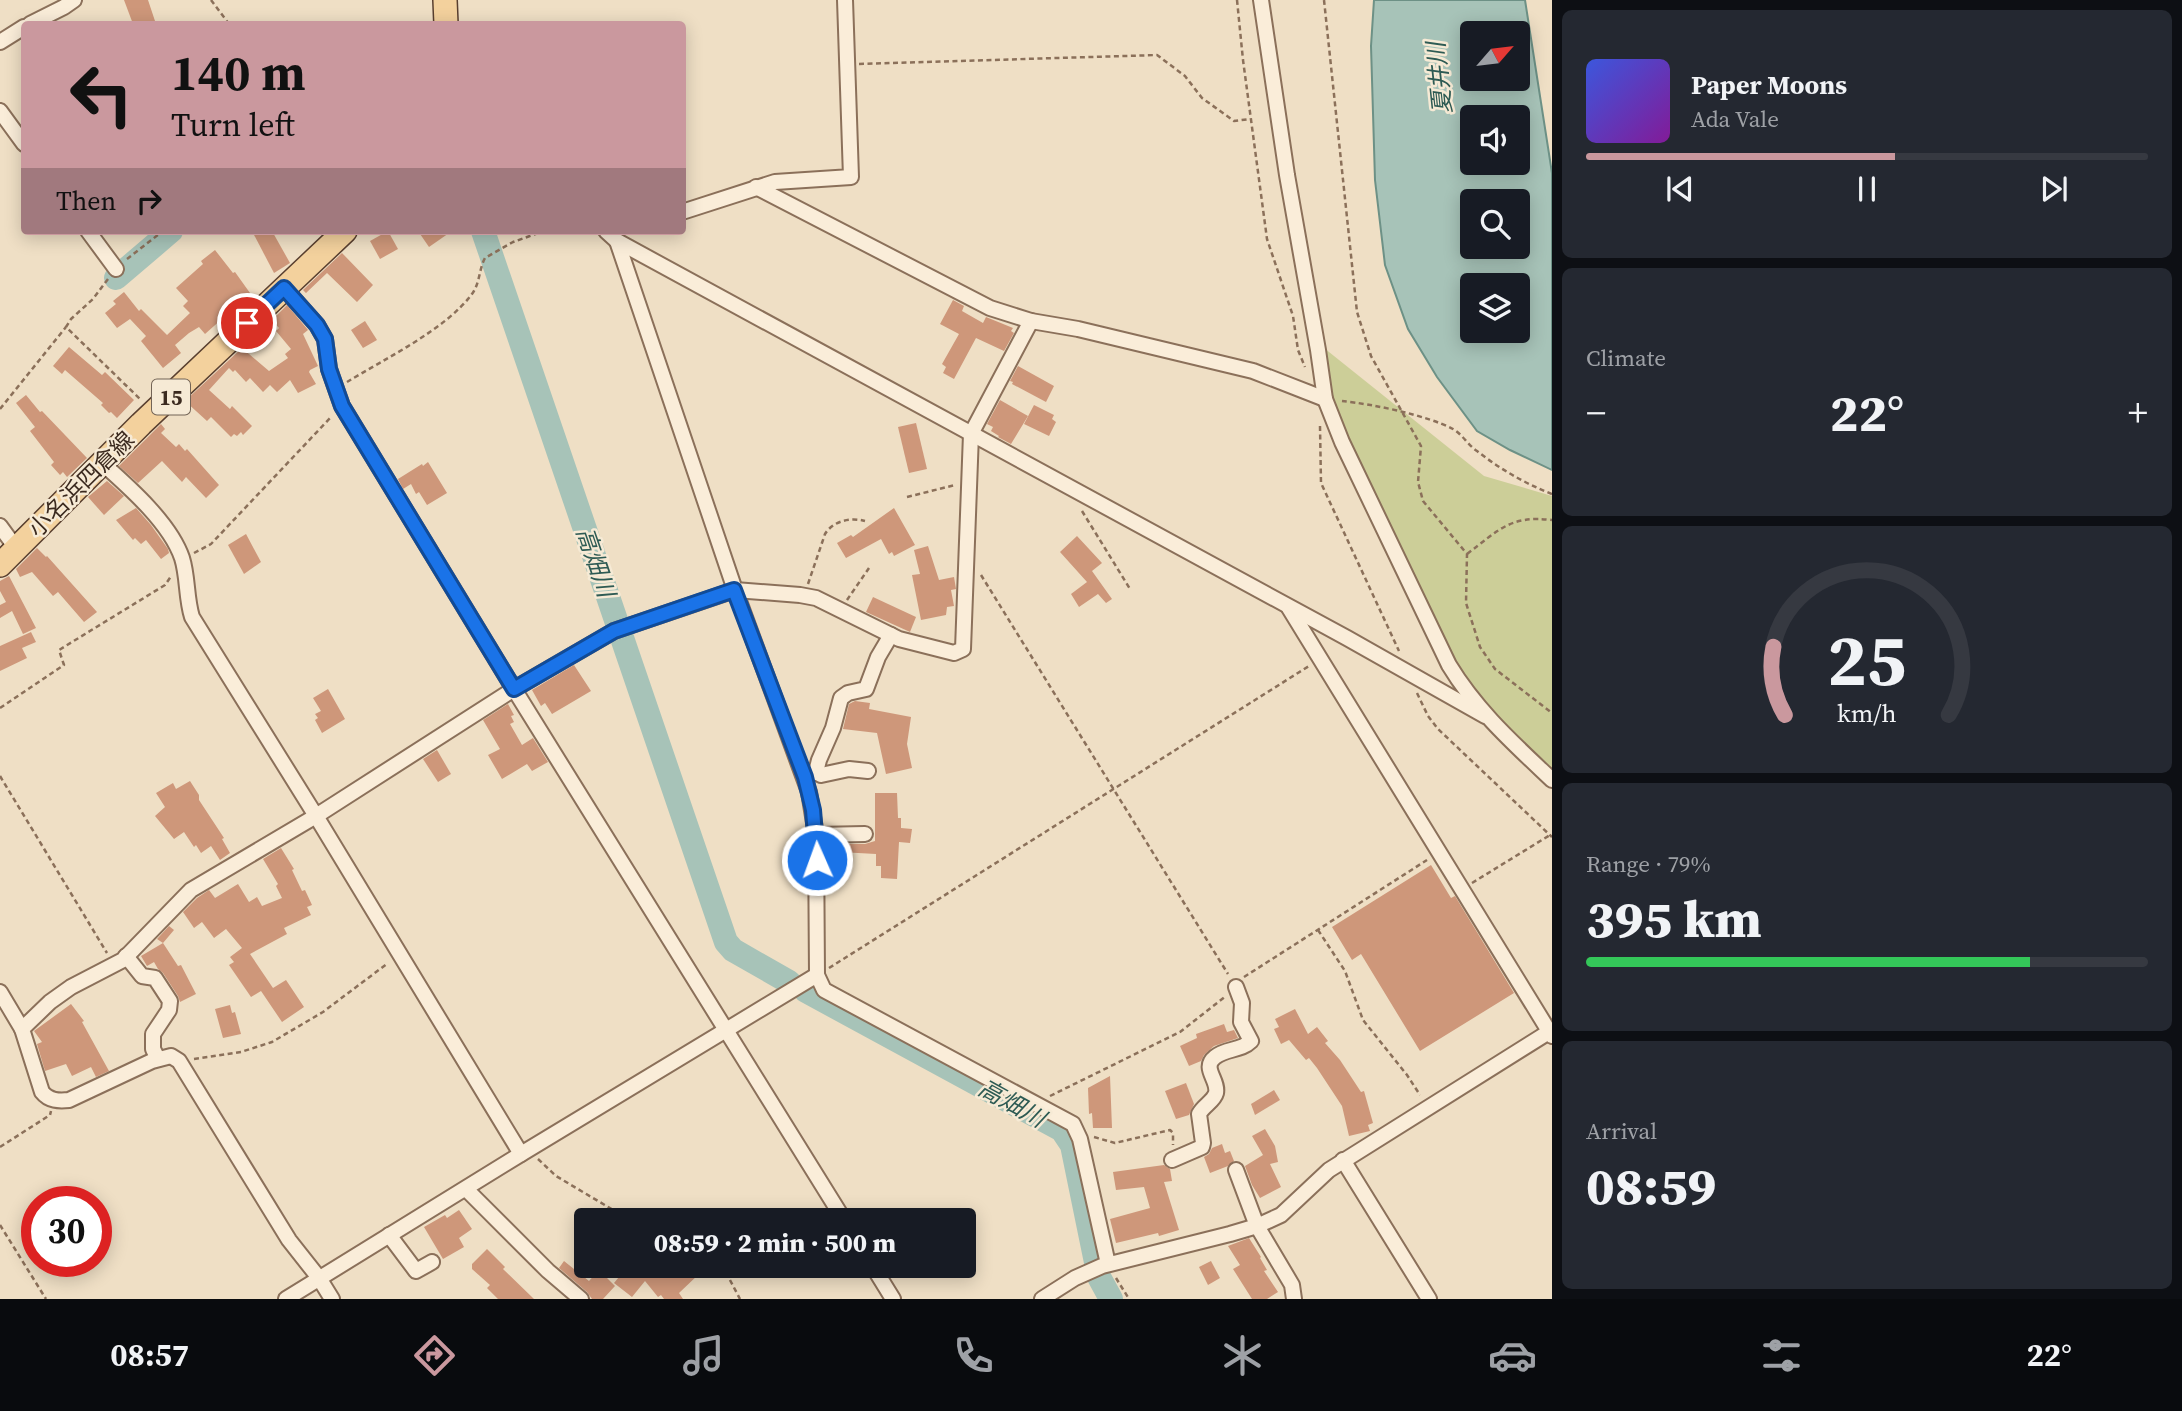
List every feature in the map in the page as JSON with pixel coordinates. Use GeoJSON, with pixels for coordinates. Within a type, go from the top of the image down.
{"type":"FeatureCollection","features":[{"type":"Feature","properties":{"kind":"main road"},"geometry":{"type":"LineString","coordinates":[[445,0],[446,21]]}},
{"type":"Feature","properties":{"kind":"main road","name":"小名浜四倉線"},"geometry":{"type":"LineString","coordinates":[[0,565],[102,463],[341,235]]}},
{"type":"Feature","properties":{"kind":"street"},"geometry":{"type":"LineString","coordinates":[[36,21],[74,0]]}},
{"type":"Feature","properties":{"kind":"street"},"geometry":{"type":"LineString","coordinates":[[686,211],[775,182],[851,177],[845,0]]}},
{"type":"Feature","properties":{"kind":"street"},"geometry":{"type":"LineString","coordinates":[[1261,0],[1287,175],[1318,350],[1322,397],[1449,665],[1486,716],[1552,780]]}},
{"type":"Feature","properties":{"kind":"street"},"geometry":{"type":"LineString","coordinates":[[0,43],[21,29]]}},
{"type":"Feature","properties":{"kind":"street"},"geometry":{"type":"LineString","coordinates":[[0,111],[21,140]]}},
{"type":"Feature","properties":{"kind":"street"},"geometry":{"type":"LineString","coordinates":[[756,187],[990,308],[1031,321],[1078,329],[1253,371],[1322,397]]}},
{"type":"Feature","properties":{"kind":"street"},"geometry":{"type":"LineString","coordinates":[[91,235],[116,269]]}},
{"type":"Feature","properties":{"kind":"street"},"geometry":{"type":"LineString","coordinates":[[611,236],[1486,716]]}},
{"type":"Feature","properties":{"kind":"street"},"geometry":{"type":"LineString","coordinates":[[611,236],[734,590],[811,774],[816,835],[817,975],[824,990],[1073,1124],[1077,1131],[1105,1265]]}},
{"type":"Feature","properties":{"kind":"street"},"geometry":{"type":"LineString","coordinates":[[284,288],[317,325],[325,339],[329,369],[342,406],[514,689],[837,1208]]}},
{"type":"Feature","properties":{"kind":"street"},"geometry":{"type":"LineString","coordinates":[[22,1029],[50,1002],[71,987],[120,961],[191,890],[316,816],[514,689],[620,629],[734,590],[816,598],[899,639],[954,653],[963,649],[971,434],[1031,321]]}},
{"type":"Feature","properties":{"kind":"street"},"geometry":{"type":"LineString","coordinates":[[102,463],[138,496],[172,538],[183,559],[192,617],[399,955],[524,1152]]}},
{"type":"Feature","properties":{"kind":"street"},"geometry":{"type":"LineString","coordinates":[[0,526],[16,548]]}},
{"type":"Feature","properties":{"kind":"street"},"geometry":{"type":"LineString","coordinates":[[1042,1299],[1087,1272],[1105,1265],[1257,1226],[1281,1215],[1343,1160],[1551,1032],[1288,607]]}},
{"type":"Feature","properties":{"kind":"street"},"geometry":{"type":"LineString","coordinates":[[811,774],[833,728],[841,698],[848,693],[866,689],[878,657],[891,635]]}},
{"type":"Feature","properties":{"kind":"street"},"geometry":{"type":"LineString","coordinates":[[811,774],[821,775],[849,769],[868,771]]}},
{"type":"Feature","properties":{"kind":"street"},"geometry":{"type":"LineString","coordinates":[[816,835],[865,834]]}},
{"type":"Feature","properties":{"kind":"street"},"geometry":{"type":"LineString","coordinates":[[120,961],[142,976],[150,976],[159,981],[170,1001],[169,1010],[153,1034],[153,1049],[158,1059]]}},
{"type":"Feature","properties":{"kind":"street"},"geometry":{"type":"LineString","coordinates":[[286,1299],[817,975]]}},
{"type":"Feature","properties":{"kind":"street"},"geometry":{"type":"LineString","coordinates":[[1202,1147],[1199,1114],[1215,1096],[1216,1091],[1209,1068],[1211,1062],[1218,1055],[1243,1047],[1251,1041],[1241,1022],[1242,1003],[1236,986]]}},
{"type":"Feature","properties":{"kind":"street"},"geometry":{"type":"LineString","coordinates":[[0,992],[22,1029],[42,1093],[46,1098],[69,1100],[158,1059],[171,1056],[179,1061],[289,1240],[332,1299]]}},
{"type":"Feature","properties":{"kind":"street"},"geometry":{"type":"LineString","coordinates":[[1172,1160],[1217,1142]]}},
{"type":"Feature","properties":{"kind":"street"},"geometry":{"type":"LineString","coordinates":[[1343,1160],[1429,1299]]}},
{"type":"Feature","properties":{"kind":"street"},"geometry":{"type":"LineString","coordinates":[[1236,1170],[1257,1226],[1292,1285],[1294,1299]]}},
{"type":"Feature","properties":{"kind":"street"},"geometry":{"type":"LineString","coordinates":[[466,1189],[581,1299]]}},
{"type":"Feature","properties":{"kind":"street"},"geometry":{"type":"LineString","coordinates":[[389,1235],[416,1271],[432,1262]]}},
{"type":"Feature","properties":{"kind":"street"},"geometry":{"type":"LineString","coordinates":[[880,1278],[893,1299]]}},
{"type":"Feature","properties":{"kind":"path"},"geometry":{"type":"LineString","coordinates":[[211,0],[227,21]]}},
{"type":"Feature","properties":{"kind":"path"},"geometry":{"type":"LineString","coordinates":[[1237,0],[1267,239],[1293,316],[1298,350],[1322,397],[1321,483],[1421,702],[1438,729],[1551,836],[1463,889]]}},
{"type":"Feature","properties":{"kind":"path"},"geometry":{"type":"LineString","coordinates":[[1324,0],[1357,312],[1371,356],[1421,446],[1418,482],[1423,501],[1467,554],[1465,603],[1480,647],[1495,669],[1552,713]]}},
{"type":"Feature","properties":{"kind":"path"},"geometry":{"type":"LineString","coordinates":[[847,64],[1157,55],[1185,76],[1202,98],[1234,121],[1250,119]]}},
{"type":"Feature","properties":{"kind":"path"},"geometry":{"type":"LineString","coordinates":[[0,409],[71,319],[93,299],[116,269],[158,235]]}},
{"type":"Feature","properties":{"kind":"path"},"geometry":{"type":"LineString","coordinates":[[335,389],[436,327],[473,293],[485,258],[534,235]]}},
{"type":"Feature","properties":{"kind":"path"},"geometry":{"type":"LineString","coordinates":[[66,327],[155,412]]}},
{"type":"Feature","properties":{"kind":"path"},"geometry":{"type":"LineString","coordinates":[[1322,397],[1366,403],[1455,430],[1474,449],[1504,471],[1552,494]]}},
{"type":"Feature","properties":{"kind":"path"},"geometry":{"type":"LineString","coordinates":[[907,497],[968,481]]}},
{"type":"Feature","properties":{"kind":"path"},"geometry":{"type":"LineString","coordinates":[[1077,492],[1077,503],[1130,589]]}},
{"type":"Feature","properties":{"kind":"path"},"geometry":{"type":"LineString","coordinates":[[804,596],[828,528],[855,518],[865,521]]}},
{"type":"Feature","properties":{"kind":"path"},"geometry":{"type":"LineString","coordinates":[[1467,554],[1508,524],[1531,518],[1552,520]]}},
{"type":"Feature","properties":{"kind":"path"},"geometry":{"type":"LineString","coordinates":[[840,610],[869,568]]}},
{"type":"Feature","properties":{"kind":"path"},"geometry":{"type":"LineString","coordinates":[[981,575],[1236,986]]}},
{"type":"Feature","properties":{"kind":"path"},"geometry":{"type":"LineString","coordinates":[[817,975],[1321,659]]}},
{"type":"Feature","properties":{"kind":"path"},"geometry":{"type":"LineString","coordinates":[[0,776],[120,961]]}},
{"type":"Feature","properties":{"kind":"path"},"geometry":{"type":"LineString","coordinates":[[1034,1103],[1180,1032],[1236,986],[1240,979],[1440,852]]}},
{"type":"Feature","properties":{"kind":"path"},"geometry":{"type":"LineString","coordinates":[[1318,930],[1345,971],[1363,1020],[1407,1075],[1428,1107]]}},
{"type":"Feature","properties":{"kind":"path"},"geometry":{"type":"LineString","coordinates":[[179,1061],[241,1052],[272,1042],[323,1012],[399,955]]}},
{"type":"Feature","properties":{"kind":"path"},"geometry":{"type":"LineString","coordinates":[[0,1147],[50,1115],[54,1100]]}},
{"type":"Feature","properties":{"kind":"path"},"geometry":{"type":"LineString","coordinates":[[1077,1131],[1115,1143],[1170,1130],[1173,1133],[1172,1160]]}},
{"type":"Feature","properties":{"kind":"path"},"geometry":{"type":"LineString","coordinates":[[524,1152],[556,1176],[610,1208]]}},
{"type":"Feature","properties":{"kind":"path"},"geometry":{"type":"LineString","coordinates":[[0,1225],[46,1299]]}},
{"type":"Feature","properties":{"kind":"path"},"geometry":{"type":"LineString","coordinates":[[1105,1265],[1129,1299]]}},
{"type":"Feature","properties":{"kind":"path"},"geometry":{"type":"LineString","coordinates":[[731,1278],[740,1299]]}},
{"type":"Feature","properties":{"kind":"green space"},"geometry":{"type":"Polygon","coordinates":[[[1314,340],[1484,476],[1552,496],[1552,787],[1457,697],[1337,440],[1314,340]]]}},
{"type":"Feature","properties":{"kind":"water","name":"夏井川"},"geometry":{"type":"Polygon","coordinates":[[[1374,0],[1525,0],[1528,21],[1460,21],[1460,91],[1530,91],[1530,32],[1552,173],[1552,470],[1477,431],[1437,377],[1408,329],[1385,265],[1375,180],[1371,46],[1374,0]]]}},
{"type":"Feature","properties":{"kind":"building"},"geometry":{"type":"Polygon","coordinates":[[[124,0],[148,0],[155,21],[132,21],[124,0]]]}},
{"type":"Feature","properties":{"kind":"building"},"geometry":{"type":"Polygon","coordinates":[[[254,235],[274,235],[290,263],[274,273],[254,235]]]}},
{"type":"Feature","properties":{"kind":"building"},"geometry":{"type":"Polygon","coordinates":[[[381,235],[390,235],[398,249],[380,259],[370,241],[381,235]]]}},
{"type":"Feature","properties":{"kind":"building"},"geometry":{"type":"Polygon","coordinates":[[[421,235],[446,235],[429,247],[421,235]]]}},
{"type":"Feature","properties":{"kind":"building"},"geometry":{"type":"Polygon","coordinates":[[[215,250],[250,293],[221,316],[223,318],[205,334],[199,327],[175,345],[181,353],[163,368],[141,341],[146,336],[130,319],[117,328],[105,313],[116,304],[113,301],[124,292],[139,311],[141,309],[167,335],[190,313],[183,306],[188,301],[176,288],[215,250]]]}},
{"type":"Feature","properties":{"kind":"building"},"geometry":{"type":"Polygon","coordinates":[[[342,253],[373,285],[357,302],[327,273],[306,293],[303,290],[342,253]]]}},
{"type":"Feature","properties":{"kind":"building"},"geometry":{"type":"Polygon","coordinates":[[[953,300],[964,306],[962,311],[983,323],[986,317],[1013,328],[1011,331],[1014,333],[1004,351],[976,338],[954,379],[943,373],[946,367],[942,364],[959,334],[940,324],[953,300]]]}},
{"type":"Feature","properties":{"kind":"building"},"geometry":{"type":"Polygon","coordinates":[[[287,305],[308,330],[303,334],[318,366],[309,372],[316,384],[298,393],[290,380],[277,392],[270,385],[263,392],[250,378],[246,382],[235,370],[233,372],[229,368],[209,390],[230,409],[232,406],[252,426],[243,435],[241,432],[231,437],[211,417],[207,421],[185,401],[242,348],[269,371],[288,358],[285,354],[291,349],[276,331],[279,328],[272,320],[287,305]]]}},
{"type":"Feature","properties":{"kind":"building"},"geometry":{"type":"Polygon","coordinates":[[[365,321],[377,340],[363,348],[351,330],[365,321]]]}},
{"type":"Feature","properties":{"kind":"building"},"geometry":{"type":"Polygon","coordinates":[[[69,347],[102,375],[105,372],[134,400],[117,418],[65,370],[62,374],[53,366],[69,347]]]}},
{"type":"Feature","properties":{"kind":"building"},"geometry":{"type":"Polygon","coordinates":[[[1018,366],[1054,386],[1046,402],[1012,384],[1010,381],[1018,366]]]}},
{"type":"Feature","properties":{"kind":"building"},"geometry":{"type":"Polygon","coordinates":[[[26,395],[87,458],[67,477],[63,472],[60,475],[51,465],[54,462],[30,431],[35,427],[16,403],[26,395]]]}},
{"type":"Feature","properties":{"kind":"building"},"geometry":{"type":"Polygon","coordinates":[[[1000,400],[1028,416],[1011,444],[998,437],[991,431],[993,427],[987,424],[1000,400]]]}},
{"type":"Feature","properties":{"kind":"building"},"geometry":{"type":"Polygon","coordinates":[[[1034,405],[1054,415],[1052,419],[1056,422],[1049,436],[1024,424],[1034,405]]]}},
{"type":"Feature","properties":{"kind":"building"},"geometry":{"type":"Polygon","coordinates":[[[916,423],[927,469],[909,473],[898,427],[916,423]]]}},
{"type":"Feature","properties":{"kind":"building"},"geometry":{"type":"Polygon","coordinates":[[[161,424],[165,429],[161,433],[176,447],[179,444],[185,451],[187,449],[219,485],[206,498],[186,477],[182,482],[162,461],[138,483],[119,466],[161,424]]]}},
{"type":"Feature","properties":{"kind":"building"},"geometry":{"type":"Polygon","coordinates":[[[428,462],[447,493],[427,505],[411,484],[403,489],[398,479],[428,462]]]}},
{"type":"Feature","properties":{"kind":"building"},"geometry":{"type":"Polygon","coordinates":[[[107,481],[124,496],[104,515],[88,497],[107,481]]]}},
{"type":"Feature","properties":{"kind":"building"},"geometry":{"type":"Polygon","coordinates":[[[136,508],[168,549],[169,553],[161,559],[146,540],[141,544],[135,538],[133,540],[116,520],[136,508]]]}},
{"type":"Feature","properties":{"kind":"building"},"geometry":{"type":"Polygon","coordinates":[[[894,508],[915,545],[894,556],[892,552],[889,554],[881,539],[846,558],[837,543],[851,535],[853,537],[894,508]]]}},
{"type":"Feature","properties":{"kind":"building"},"geometry":{"type":"Polygon","coordinates":[[[246,534],[261,562],[244,574],[228,545],[246,534]]]}},
{"type":"Feature","properties":{"kind":"building"},"geometry":{"type":"Polygon","coordinates":[[[1077,536],[1102,563],[1092,571],[1112,599],[1106,603],[1098,594],[1079,607],[1071,594],[1087,582],[1060,552],[1077,536]]]}},
{"type":"Feature","properties":{"kind":"building"},"geometry":{"type":"Polygon","coordinates":[[[928,546],[939,580],[954,577],[956,589],[951,590],[954,606],[947,607],[946,615],[921,620],[912,575],[920,574],[914,550],[928,546]]]}},
{"type":"Feature","properties":{"kind":"building"},"geometry":{"type":"Polygon","coordinates":[[[37,548],[97,612],[84,622],[58,592],[53,596],[32,572],[20,577],[16,569],[37,548]]]}},
{"type":"Feature","properties":{"kind":"building"},"geometry":{"type":"Polygon","coordinates":[[[9,576],[36,628],[23,634],[12,611],[0,618],[0,605],[6,602],[0,591],[0,581],[9,576]]]}},
{"type":"Feature","properties":{"kind":"building"},"geometry":{"type":"Polygon","coordinates":[[[873,597],[916,617],[910,632],[866,612],[873,597]]]}},
{"type":"Feature","properties":{"kind":"building"},"geometry":{"type":"Polygon","coordinates":[[[31,632],[36,642],[22,648],[27,658],[0,671],[0,646],[31,632]]]}},
{"type":"Feature","properties":{"kind":"building"},"geometry":{"type":"Polygon","coordinates":[[[574,665],[591,691],[552,714],[545,703],[541,706],[532,690],[574,665]]]}},
{"type":"Feature","properties":{"kind":"building"},"geometry":{"type":"Polygon","coordinates":[[[328,689],[345,719],[322,733],[315,720],[318,718],[315,714],[321,711],[313,698],[328,689]]]}},
{"type":"Feature","properties":{"kind":"building"},"geometry":{"type":"Polygon","coordinates":[[[855,701],[870,703],[869,709],[911,717],[907,744],[912,768],[886,774],[877,733],[843,729],[849,704],[855,701]]]}},
{"type":"Feature","properties":{"kind":"building"},"geometry":{"type":"Polygon","coordinates":[[[508,704],[514,715],[511,716],[514,722],[510,724],[522,745],[533,738],[548,762],[532,771],[527,764],[502,779],[488,755],[500,749],[483,720],[508,704]]]}},
{"type":"Feature","properties":{"kind":"building"},"geometry":{"type":"Polygon","coordinates":[[[437,750],[451,774],[438,782],[423,759],[437,750]]]}},
{"type":"Feature","properties":{"kind":"building"},"geometry":{"type":"Polygon","coordinates":[[[190,781],[230,853],[220,860],[211,846],[201,853],[184,832],[174,839],[155,816],[165,807],[156,793],[173,783],[176,789],[190,781]]]}},
{"type":"Feature","properties":{"kind":"building"},"geometry":{"type":"Polygon","coordinates":[[[875,793],[897,793],[901,828],[912,829],[910,843],[899,842],[897,879],[881,878],[881,866],[876,866],[876,854],[840,852],[841,844],[865,844],[875,841],[875,793]]]}},
{"type":"Feature","properties":{"kind":"building"},"geometry":{"type":"Polygon","coordinates":[[[281,848],[312,905],[307,907],[311,915],[284,928],[287,934],[250,954],[273,988],[286,980],[304,1007],[282,1022],[261,991],[251,997],[229,965],[234,962],[230,957],[242,948],[226,929],[214,938],[202,922],[194,928],[183,912],[209,890],[215,898],[238,884],[249,902],[257,897],[262,906],[282,898],[276,886],[278,884],[263,859],[281,848]]]}},
{"type":"Feature","properties":{"kind":"building"},"geometry":{"type":"Polygon","coordinates":[[[1431,865],[1451,898],[1455,896],[1514,993],[1420,1051],[1361,954],[1352,960],[1332,927],[1431,865]]]}},
{"type":"Feature","properties":{"kind":"building"},"geometry":{"type":"Polygon","coordinates":[[[169,926],[174,930],[163,943],[157,939],[169,926]]]}},
{"type":"Feature","properties":{"kind":"building"},"geometry":{"type":"Polygon","coordinates":[[[163,943],[178,966],[181,965],[196,994],[180,1002],[154,962],[147,966],[141,956],[163,943]]]}},
{"type":"Feature","properties":{"kind":"building"},"geometry":{"type":"Polygon","coordinates":[[[71,1004],[84,1021],[82,1022],[109,1071],[96,1077],[91,1067],[72,1076],[66,1064],[45,1071],[37,1044],[42,1042],[34,1031],[71,1004]]]}},
{"type":"Feature","properties":{"kind":"building"},"geometry":{"type":"Polygon","coordinates":[[[230,1005],[232,1013],[235,1012],[241,1034],[223,1038],[215,1009],[230,1005]]]}},
{"type":"Feature","properties":{"kind":"building"},"geometry":{"type":"Polygon","coordinates":[[[1295,1009],[1308,1034],[1317,1027],[1328,1041],[1325,1043],[1361,1092],[1364,1091],[1373,1123],[1368,1125],[1370,1131],[1349,1136],[1342,1106],[1317,1068],[1309,1058],[1306,1060],[1289,1040],[1281,1044],[1274,1029],[1279,1027],[1275,1019],[1295,1009]]]}},
{"type":"Feature","properties":{"kind":"building"},"geometry":{"type":"Polygon","coordinates":[[[1224,1024],[1227,1032],[1234,1030],[1238,1038],[1214,1046],[1201,1061],[1189,1066],[1180,1046],[1197,1038],[1196,1034],[1224,1024]]]}},
{"type":"Feature","properties":{"kind":"building"},"geometry":{"type":"Polygon","coordinates":[[[1110,1076],[1112,1128],[1093,1128],[1092,1113],[1089,1114],[1088,1088],[1110,1076]]]}},
{"type":"Feature","properties":{"kind":"building"},"geometry":{"type":"Polygon","coordinates":[[[1186,1083],[1194,1104],[1189,1115],[1176,1119],[1165,1091],[1186,1083]]]}},
{"type":"Feature","properties":{"kind":"building"},"geometry":{"type":"Polygon","coordinates":[[[1274,1090],[1280,1100],[1255,1115],[1251,1104],[1274,1090]]]}},
{"type":"Feature","properties":{"kind":"building"},"geometry":{"type":"Polygon","coordinates":[[[1265,1129],[1275,1146],[1278,1162],[1270,1164],[1281,1187],[1260,1198],[1245,1166],[1263,1155],[1252,1136],[1265,1129]]]}},
{"type":"Feature","properties":{"kind":"building"},"geometry":{"type":"Polygon","coordinates":[[[1222,1144],[1225,1153],[1230,1151],[1234,1161],[1210,1173],[1204,1157],[1212,1148],[1222,1144]]]}},
{"type":"Feature","properties":{"kind":"building"},"geometry":{"type":"Polygon","coordinates":[[[1164,1165],[1170,1169],[1172,1181],[1164,1182],[1179,1230],[1116,1243],[1110,1219],[1150,1208],[1144,1187],[1116,1190],[1113,1172],[1164,1165]]]}},
{"type":"Feature","properties":{"kind":"building"},"geometry":{"type":"Polygon","coordinates":[[[459,1210],[472,1229],[459,1238],[464,1247],[443,1259],[424,1227],[459,1210]]]}},
{"type":"Feature","properties":{"kind":"building"},"geometry":{"type":"Polygon","coordinates":[[[1249,1238],[1267,1270],[1264,1271],[1278,1292],[1267,1299],[1252,1299],[1233,1269],[1240,1265],[1228,1246],[1249,1238]]]}},
{"type":"Feature","properties":{"kind":"building"},"geometry":{"type":"Polygon","coordinates":[[[487,1249],[534,1299],[498,1299],[487,1288],[490,1285],[472,1269],[472,1264],[487,1249]]]}},
{"type":"Feature","properties":{"kind":"building"},"geometry":{"type":"Polygon","coordinates":[[[564,1261],[574,1269],[574,1278],[585,1278],[589,1281],[592,1278],[607,1278],[615,1286],[603,1299],[592,1299],[559,1268],[564,1261]]]}},
{"type":"Feature","properties":{"kind":"building"},"geometry":{"type":"Polygon","coordinates":[[[1211,1261],[1220,1278],[1208,1285],[1199,1267],[1211,1261]]]}},
{"type":"Feature","properties":{"kind":"building"},"geometry":{"type":"Polygon","coordinates":[[[618,1278],[695,1278],[679,1293],[683,1299],[664,1299],[661,1295],[658,1297],[645,1281],[632,1297],[614,1283],[618,1278]]]}},
{"type":"Feature","properties":{"kind":"waterway","name":"高畑川"},"geometry":{"type":"LineString","coordinates":[[116,278],[166,235]]}},
{"type":"Feature","properties":{"kind":"waterway","name":"高畑川"},"geometry":{"type":"LineString","coordinates":[[484,235],[726,942],[733,950],[789,982]]}},
{"type":"Feature","properties":{"kind":"waterway","name":"高畑川"},"geometry":{"type":"LineString","coordinates":[[806,991],[1062,1130],[1072,1145],[1099,1277],[1111,1299]]}},
{"type":"Feature","properties":{"kind":"route"},"geometry":{"type":"LineString","coordinates":[[247,323],[284,288],[317,325],[325,339],[329,369],[342,406],[514,689],[614,631],[734,590],[805,777],[813,810],[817,860]]}}]}
